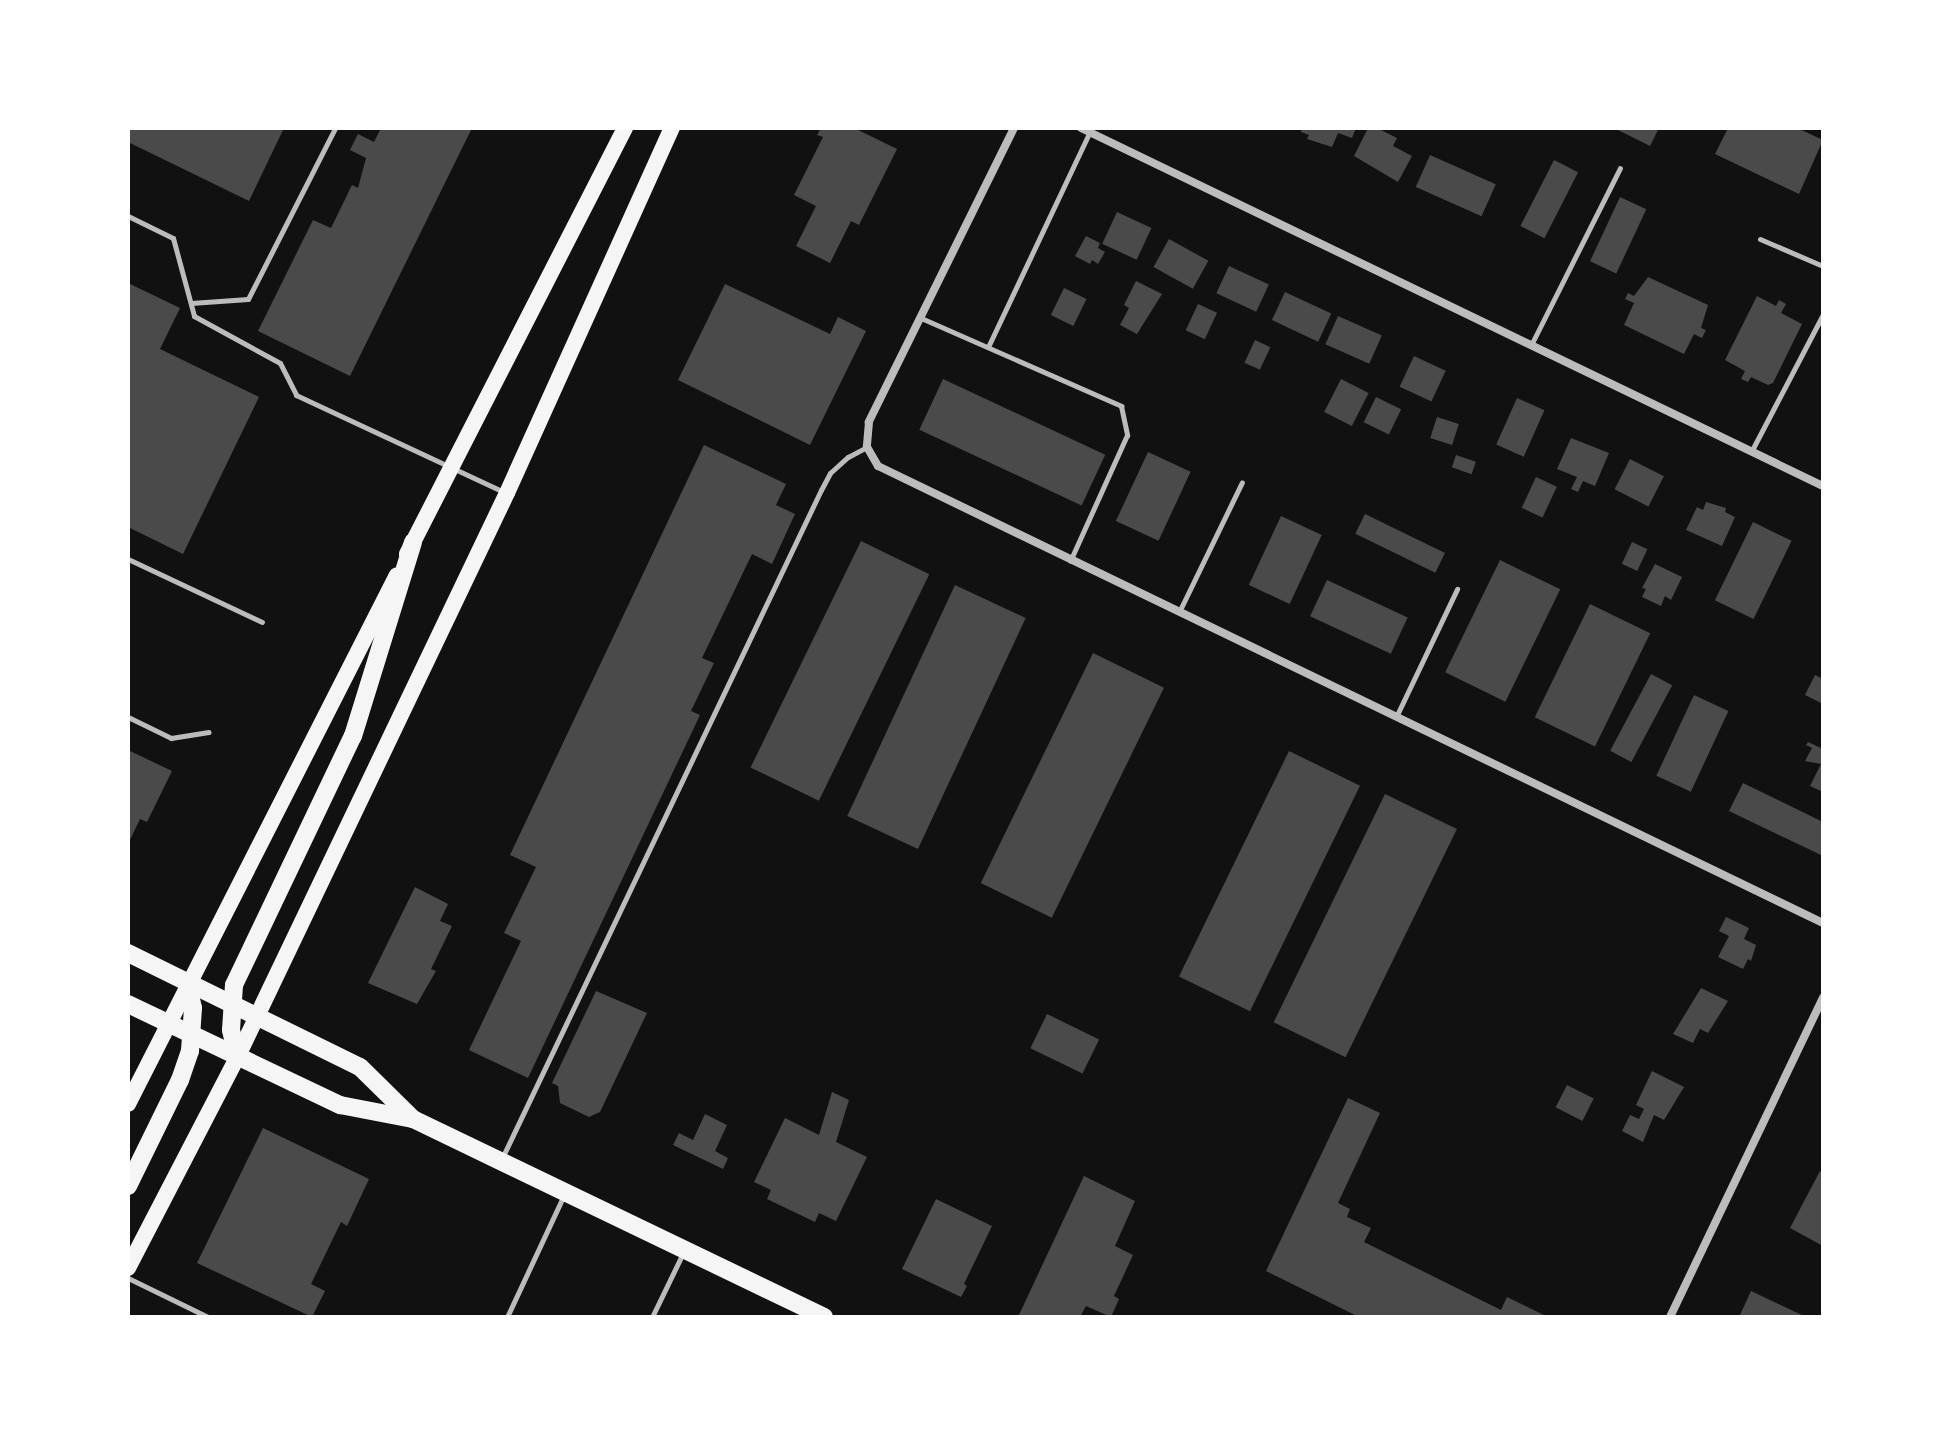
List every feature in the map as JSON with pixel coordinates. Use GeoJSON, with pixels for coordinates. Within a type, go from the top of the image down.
{"type":"FeatureCollection","features":[{"type":"Feature","properties":{"kind":"main road"},"geometry":{"type":"LineString","coordinates":[[128,1104],[166,1023],[625,128]]}},
{"type":"Feature","properties":{"kind":"main road"},"geometry":{"type":"LineString","coordinates":[[128,1268],[237,1058],[507,493],[672,128]]}},
{"type":"Feature","properties":{"kind":"main road"},"geometry":{"type":"LineString","coordinates":[[237,1058],[231,1030],[232,1004],[241,964],[353,736],[413,542]]}},
{"type":"Feature","properties":{"kind":"main road"},"geometry":{"type":"LineString","coordinates":[[128,953],[360,1067],[413,1119]]}},
{"type":"Feature","properties":{"kind":"main road"},"geometry":{"type":"LineString","coordinates":[[128,1186],[180,1080],[192,1035],[193,1008],[187,982]]}},
{"type":"Feature","properties":{"kind":"main road"},"geometry":{"type":"LineString","coordinates":[[128,1004],[340,1105],[413,1119],[824,1317]]}},
{"type":"Feature","properties":{"kind":"street"},"geometry":{"type":"LineString","coordinates":[[1014,128],[869,422],[866,444],[886,472],[1823,923]]}},
{"type":"Feature","properties":{"kind":"street"},"geometry":{"type":"LineString","coordinates":[[1086,130],[1751,453],[1823,485]]}},
{"type":"Feature","properties":{"kind":"street"},"geometry":{"type":"LineString","coordinates":[[1670,1317],[1823,998]]}},
{"type":"Feature","properties":{"kind":"lane"},"geometry":{"type":"LineString","coordinates":[[191,303],[248,299],[335,128]]}},
{"type":"Feature","properties":{"kind":"lane"},"geometry":{"type":"LineString","coordinates":[[988,347],[1086,130]]}},
{"type":"Feature","properties":{"kind":"lane"},"geometry":{"type":"LineString","coordinates":[[1530,346],[1620,168]]}},
{"type":"Feature","properties":{"kind":"lane"},"geometry":{"type":"LineString","coordinates":[[128,216],[173,238],[194,316],[280,363],[296,395],[453,465],[507,493]]}},
{"type":"Feature","properties":{"kind":"lane"},"geometry":{"type":"LineString","coordinates":[[1760,239],[1823,266]]}},
{"type":"Feature","properties":{"kind":"lane"},"geometry":{"type":"LineString","coordinates":[[1751,453],[1823,314]]}},
{"type":"Feature","properties":{"kind":"lane"},"geometry":{"type":"LineString","coordinates":[[921,318],[1121,406],[1127,435],[1070,561]]}},
{"type":"Feature","properties":{"kind":"lane"},"geometry":{"type":"LineString","coordinates":[[500,1162],[821,490],[830,473],[866,444]]}},
{"type":"Feature","properties":{"kind":"lane"},"geometry":{"type":"LineString","coordinates":[[1179,613],[1242,482]]}},
{"type":"Feature","properties":{"kind":"lane"},"geometry":{"type":"LineString","coordinates":[[128,559],[262,622]]}},
{"type":"Feature","properties":{"kind":"lane"},"geometry":{"type":"LineString","coordinates":[[1395,717],[1457,589]]}},
{"type":"Feature","properties":{"kind":"lane"},"geometry":{"type":"LineString","coordinates":[[128,717],[171,738],[209,732]]}},
{"type":"Feature","properties":{"kind":"lane"},"geometry":{"type":"LineString","coordinates":[[507,1317],[565,1193]]}},
{"type":"Feature","properties":{"kind":"lane"},"geometry":{"type":"LineString","coordinates":[[652,1317],[685,1250]]}},
{"type":"Feature","properties":{"kind":"lane"},"geometry":{"type":"LineString","coordinates":[[128,1278],[208,1317]]}},
{"type":"Feature","properties":{"kind":"building"},"geometry":{"type":"Polygon","coordinates":[[[128,128],[284,128],[249,201],[128,142],[128,128]]]}},
{"type":"Feature","properties":{"kind":"building"},"geometry":{"type":"Polygon","coordinates":[[[381,128],[472,128],[350,376],[258,331],[313,220],[331,228],[352,185],[358,188],[366,158],[350,150],[358,134],[374,142],[381,128]]]}},
{"type":"Feature","properties":{"kind":"building"},"geometry":{"type":"Polygon","coordinates":[[[821,128],[854,128],[897,149],[859,225],[851,221],[830,263],[796,246],[816,206],[794,195],[823,137],[817,135],[821,128]]]}},
{"type":"Feature","properties":{"kind":"building"},"geometry":{"type":"Polygon","coordinates":[[[1302,128],[1356,128],[1352,138],[1338,133],[1332,147],[1307,139],[1309,135],[1301,132],[1302,128]]]}},
{"type":"Feature","properties":{"kind":"building"},"geometry":{"type":"Polygon","coordinates":[[[1368,128],[1377,128],[1397,138],[1393,146],[1412,156],[1398,182],[1354,156],[1368,128]]]}},
{"type":"Feature","properties":{"kind":"building"},"geometry":{"type":"Polygon","coordinates":[[[1614,128],[1659,128],[1650,146],[1614,128]]]}},
{"type":"Feature","properties":{"kind":"building"},"geometry":{"type":"Polygon","coordinates":[[[1728,128],[1797,128],[1823,140],[1799,194],[1715,154],[1728,128]]]}},
{"type":"Feature","properties":{"kind":"building"},"geometry":{"type":"Polygon","coordinates":[[[1430,155],[1496,184],[1482,216],[1416,187],[1430,155]]]}},
{"type":"Feature","properties":{"kind":"building"},"geometry":{"type":"Polygon","coordinates":[[[1554,160],[1578,172],[1544,238],[1520,226],[1554,160]]]}},
{"type":"Feature","properties":{"kind":"building"},"geometry":{"type":"Polygon","coordinates":[[[1620,197],[1646,209],[1616,274],[1590,261],[1620,197]]]}},
{"type":"Feature","properties":{"kind":"building"},"geometry":{"type":"Polygon","coordinates":[[[1117,212],[1151,228],[1137,260],[1102,244],[1117,212]]]}},
{"type":"Feature","properties":{"kind":"building"},"geometry":{"type":"Polygon","coordinates":[[[1086,236],[1100,243],[1098,248],[1105,252],[1098,264],[1092,260],[1090,264],[1075,256],[1086,236]]]}},
{"type":"Feature","properties":{"kind":"building"},"geometry":{"type":"Polygon","coordinates":[[[1169,239],[1208,261],[1193,289],[1153,267],[1169,239]]]}},
{"type":"Feature","properties":{"kind":"building"},"geometry":{"type":"Polygon","coordinates":[[[1229,266],[1269,285],[1256,312],[1216,293],[1229,266]]]}},
{"type":"Feature","properties":{"kind":"building"},"geometry":{"type":"Polygon","coordinates":[[[1648,277],[1708,305],[1701,328],[1706,330],[1702,338],[1694,334],[1684,354],[1624,325],[1634,303],[1625,299],[1628,293],[1634,296],[1648,277]]]}},
{"type":"Feature","properties":{"kind":"building"},"geometry":{"type":"Polygon","coordinates":[[[1136,281],[1162,294],[1137,334],[1120,325],[1129,308],[1124,305],[1136,281]]]}},
{"type":"Feature","properties":{"kind":"building"},"geometry":{"type":"Polygon","coordinates":[[[128,283],[180,308],[160,349],[259,397],[183,554],[128,527],[128,283]]]}},
{"type":"Feature","properties":{"kind":"building"},"geometry":{"type":"Polygon","coordinates":[[[725,284],[830,334],[838,317],[866,331],[810,445],[678,380],[725,284]]]}},
{"type":"Feature","properties":{"kind":"building"},"geometry":{"type":"Polygon","coordinates":[[[1064,288],[1086,299],[1073,326],[1051,315],[1064,288]]]}},
{"type":"Feature","properties":{"kind":"building"},"geometry":{"type":"Polygon","coordinates":[[[1285,292],[1331,314],[1318,342],[1272,320],[1285,292]]]}},
{"type":"Feature","properties":{"kind":"building"},"geometry":{"type":"Polygon","coordinates":[[[1757,296],[1776,306],[1779,300],[1786,304],[1781,313],[1802,324],[1773,383],[1768,385],[1751,377],[1748,382],[1741,379],[1745,371],[1725,360],[1757,296]]]}},
{"type":"Feature","properties":{"kind":"building"},"geometry":{"type":"Polygon","coordinates":[[[1198,304],[1217,313],[1205,339],[1186,330],[1198,304]]]}},
{"type":"Feature","properties":{"kind":"building"},"geometry":{"type":"Polygon","coordinates":[[[1338,316],[1382,336],[1369,364],[1325,344],[1338,316]]]}},
{"type":"Feature","properties":{"kind":"building"},"geometry":{"type":"Polygon","coordinates":[[[1255,340],[1270,347],[1260,370],[1244,363],[1255,340]]]}},
{"type":"Feature","properties":{"kind":"building"},"geometry":{"type":"Polygon","coordinates":[[[1414,356],[1446,371],[1431,402],[1400,387],[1414,356]]]}},
{"type":"Feature","properties":{"kind":"building"},"geometry":{"type":"Polygon","coordinates":[[[943,379],[1105,455],[1082,505],[919,430],[943,379]]]}},
{"type":"Feature","properties":{"kind":"building"},"geometry":{"type":"Polygon","coordinates":[[[1341,379],[1369,393],[1352,426],[1324,412],[1341,379]]]}},
{"type":"Feature","properties":{"kind":"building"},"geometry":{"type":"Polygon","coordinates":[[[1376,397],[1401,409],[1389,434],[1364,422],[1376,397]]]}},
{"type":"Feature","properties":{"kind":"building"},"geometry":{"type":"Polygon","coordinates":[[[1517,398],[1544,410],[1524,457],[1496,445],[1517,398]]]}},
{"type":"Feature","properties":{"kind":"building"},"geometry":{"type":"Polygon","coordinates":[[[1437,417],[1459,424],[1452,445],[1430,438],[1437,417]]]}},
{"type":"Feature","properties":{"kind":"building"},"geometry":{"type":"Polygon","coordinates":[[[1571,438],[1609,453],[1595,486],[1583,481],[1578,492],[1571,489],[1577,477],[1557,469],[1571,438]]]}},
{"type":"Feature","properties":{"kind":"building"},"geometry":{"type":"Polygon","coordinates":[[[704,445],[786,484],[776,505],[795,514],[772,564],[752,554],[702,658],[714,663],[691,711],[700,715],[528,1078],[469,1050],[521,941],[504,933],[536,867],[510,855],[704,445]]]}},
{"type":"Feature","properties":{"kind":"building"},"geometry":{"type":"Polygon","coordinates":[[[1148,452],[1191,472],[1158,541],[1116,521],[1148,452]]]}},
{"type":"Feature","properties":{"kind":"building"},"geometry":{"type":"Polygon","coordinates":[[[1456,455],[1476,462],[1472,474],[1452,467],[1456,455]]]}},
{"type":"Feature","properties":{"kind":"building"},"geometry":{"type":"Polygon","coordinates":[[[1630,459],[1664,476],[1648,507],[1615,489],[1630,459]]]}},
{"type":"Feature","properties":{"kind":"building"},"geometry":{"type":"Polygon","coordinates":[[[1536,477],[1557,487],[1542,518],[1522,508],[1536,477]]]}},
{"type":"Feature","properties":{"kind":"building"},"geometry":{"type":"Polygon","coordinates":[[[1706,502],[1726,508],[1725,512],[1735,517],[1722,546],[1686,530],[1697,507],[1703,510],[1706,502]]]}},
{"type":"Feature","properties":{"kind":"building"},"geometry":{"type":"Polygon","coordinates":[[[1365,514],[1445,553],[1435,573],[1355,534],[1365,514]]]}},
{"type":"Feature","properties":{"kind":"building"},"geometry":{"type":"Polygon","coordinates":[[[1281,516],[1322,535],[1290,604],[1249,585],[1281,516]]]}},
{"type":"Feature","properties":{"kind":"building"},"geometry":{"type":"Polygon","coordinates":[[[1753,522],[1792,541],[1754,619],[1715,600],[1753,522]]]}},
{"type":"Feature","properties":{"kind":"building"},"geometry":{"type":"Polygon","coordinates":[[[861,541],[929,574],[819,801],[751,767],[861,541]]]}},
{"type":"Feature","properties":{"kind":"building"},"geometry":{"type":"Polygon","coordinates":[[[1632,542],[1647,549],[1637,571],[1622,564],[1632,542]]]}},
{"type":"Feature","properties":{"kind":"building"},"geometry":{"type":"Polygon","coordinates":[[[1500,560],[1560,589],[1505,702],[1445,672],[1500,560]]]}},
{"type":"Feature","properties":{"kind":"building"},"geometry":{"type":"Polygon","coordinates":[[[1655,564],[1682,577],[1671,600],[1665,596],[1661,606],[1642,597],[1646,589],[1642,588],[1655,564]]]}},
{"type":"Feature","properties":{"kind":"building"},"geometry":{"type":"Polygon","coordinates":[[[1327,580],[1408,618],[1391,654],[1310,616],[1327,580]]]}},
{"type":"Feature","properties":{"kind":"building"},"geometry":{"type":"Polygon","coordinates":[[[955,585],[1026,618],[918,849],[847,816],[955,585]]]}},
{"type":"Feature","properties":{"kind":"building"},"geometry":{"type":"Polygon","coordinates":[[[1590,604],[1650,633],[1595,747],[1535,717],[1590,604]]]}},
{"type":"Feature","properties":{"kind":"building"},"geometry":{"type":"Polygon","coordinates":[[[1093,653],[1164,688],[1052,918],[981,883],[1093,653]]]}},
{"type":"Feature","properties":{"kind":"building"},"geometry":{"type":"Polygon","coordinates":[[[1651,674],[1672,685],[1631,762],[1610,751],[1651,674]]]}},
{"type":"Feature","properties":{"kind":"building"},"geometry":{"type":"Polygon","coordinates":[[[1815,675],[1823,679],[1823,704],[1805,695],[1815,675]]]}},
{"type":"Feature","properties":{"kind":"building"},"geometry":{"type":"Polygon","coordinates":[[[1694,695],[1728,711],[1691,792],[1656,776],[1694,695]]]}},
{"type":"Feature","properties":{"kind":"building"},"geometry":{"type":"Polygon","coordinates":[[[1808,742],[1823,749],[1823,792],[1810,786],[1821,764],[1805,761],[1812,748],[1806,745],[1808,742]]]}},
{"type":"Feature","properties":{"kind":"building"},"geometry":{"type":"Polygon","coordinates":[[[128,750],[172,771],[147,822],[140,819],[128,844],[128,750]]]}},
{"type":"Feature","properties":{"kind":"building"},"geometry":{"type":"Polygon","coordinates":[[[1289,751],[1360,786],[1250,1011],[1179,977],[1289,751]]]}},
{"type":"Feature","properties":{"kind":"building"},"geometry":{"type":"Polygon","coordinates":[[[1743,783],[1823,822],[1821,855],[1729,811],[1743,783]]]}},
{"type":"Feature","properties":{"kind":"building"},"geometry":{"type":"Polygon","coordinates":[[[1385,794],[1457,829],[1346,1057],[1274,1022],[1385,794]]]}},
{"type":"Feature","properties":{"kind":"building"},"geometry":{"type":"Polygon","coordinates":[[[415,887],[448,904],[440,921],[452,926],[431,969],[436,971],[417,1004],[368,983],[415,887]]]}},
{"type":"Feature","properties":{"kind":"building"},"geometry":{"type":"Polygon","coordinates":[[[1726,917],[1749,928],[1744,939],[1756,945],[1751,961],[1748,959],[1743,969],[1718,957],[1729,936],[1719,931],[1726,917]]]}},
{"type":"Feature","properties":{"kind":"building"},"geometry":{"type":"Polygon","coordinates":[[[1701,988],[1728,1001],[1708,1033],[1700,1029],[1693,1043],[1673,1034],[1701,988]]]}},
{"type":"Feature","properties":{"kind":"building"},"geometry":{"type":"Polygon","coordinates":[[[596,991],[647,1013],[600,1112],[589,1117],[560,1103],[558,1086],[552,1083],[596,991]]]}},
{"type":"Feature","properties":{"kind":"building"},"geometry":{"type":"Polygon","coordinates":[[[1047,1014],[1099,1039],[1082,1074],[1030,1048],[1047,1014]]]}},
{"type":"Feature","properties":{"kind":"building"},"geometry":{"type":"Polygon","coordinates":[[[1652,1071],[1684,1087],[1664,1120],[1654,1115],[1643,1142],[1622,1131],[1630,1115],[1639,1119],[1644,1109],[1636,1105],[1652,1071]]]}},
{"type":"Feature","properties":{"kind":"building"},"geometry":{"type":"Polygon","coordinates":[[[1567,1085],[1594,1099],[1582,1121],[1556,1107],[1567,1085]]]}},
{"type":"Feature","properties":{"kind":"building"},"geometry":{"type":"Polygon","coordinates":[[[832,1092],[849,1100],[836,1142],[867,1157],[836,1221],[819,1213],[815,1222],[767,1199],[771,1190],[754,1182],[785,1118],[819,1135],[832,1092]]]}},
{"type":"Feature","properties":{"kind":"building"},"geometry":{"type":"Polygon","coordinates":[[[1348,1098],[1380,1113],[1338,1203],[1350,1209],[1347,1217],[1371,1228],[1364,1242],[1501,1310],[1507,1297],[1548,1317],[1359,1317],[1266,1271],[1348,1098]]]}},
{"type":"Feature","properties":{"kind":"building"},"geometry":{"type":"Polygon","coordinates":[[[705,1114],[727,1125],[715,1151],[728,1158],[723,1169],[673,1145],[679,1133],[693,1140],[705,1114]]]}},
{"type":"Feature","properties":{"kind":"building"},"geometry":{"type":"Polygon","coordinates":[[[263,1128],[369,1179],[347,1226],[341,1222],[311,1284],[325,1291],[312,1317],[197,1263],[263,1128]]]}},
{"type":"Feature","properties":{"kind":"building"},"geometry":{"type":"Polygon","coordinates":[[[1820,1171],[1823,1172],[1823,1246],[1790,1228],[1820,1171]]]}},
{"type":"Feature","properties":{"kind":"building"},"geometry":{"type":"Polygon","coordinates":[[[1084,1176],[1135,1201],[1115,1246],[1133,1255],[1114,1296],[1119,1299],[1111,1317],[1086,1306],[1080,1317],[1018,1317],[1084,1176]]]}},
{"type":"Feature","properties":{"kind":"building"},"geometry":{"type":"Polygon","coordinates":[[[936,1199],[992,1226],[964,1284],[967,1286],[961,1297],[902,1269],[936,1199]]]}},
{"type":"Feature","properties":{"kind":"building"},"geometry":{"type":"Polygon","coordinates":[[[1751,1291],[1806,1317],[1739,1317],[1751,1291]]]}}]}
